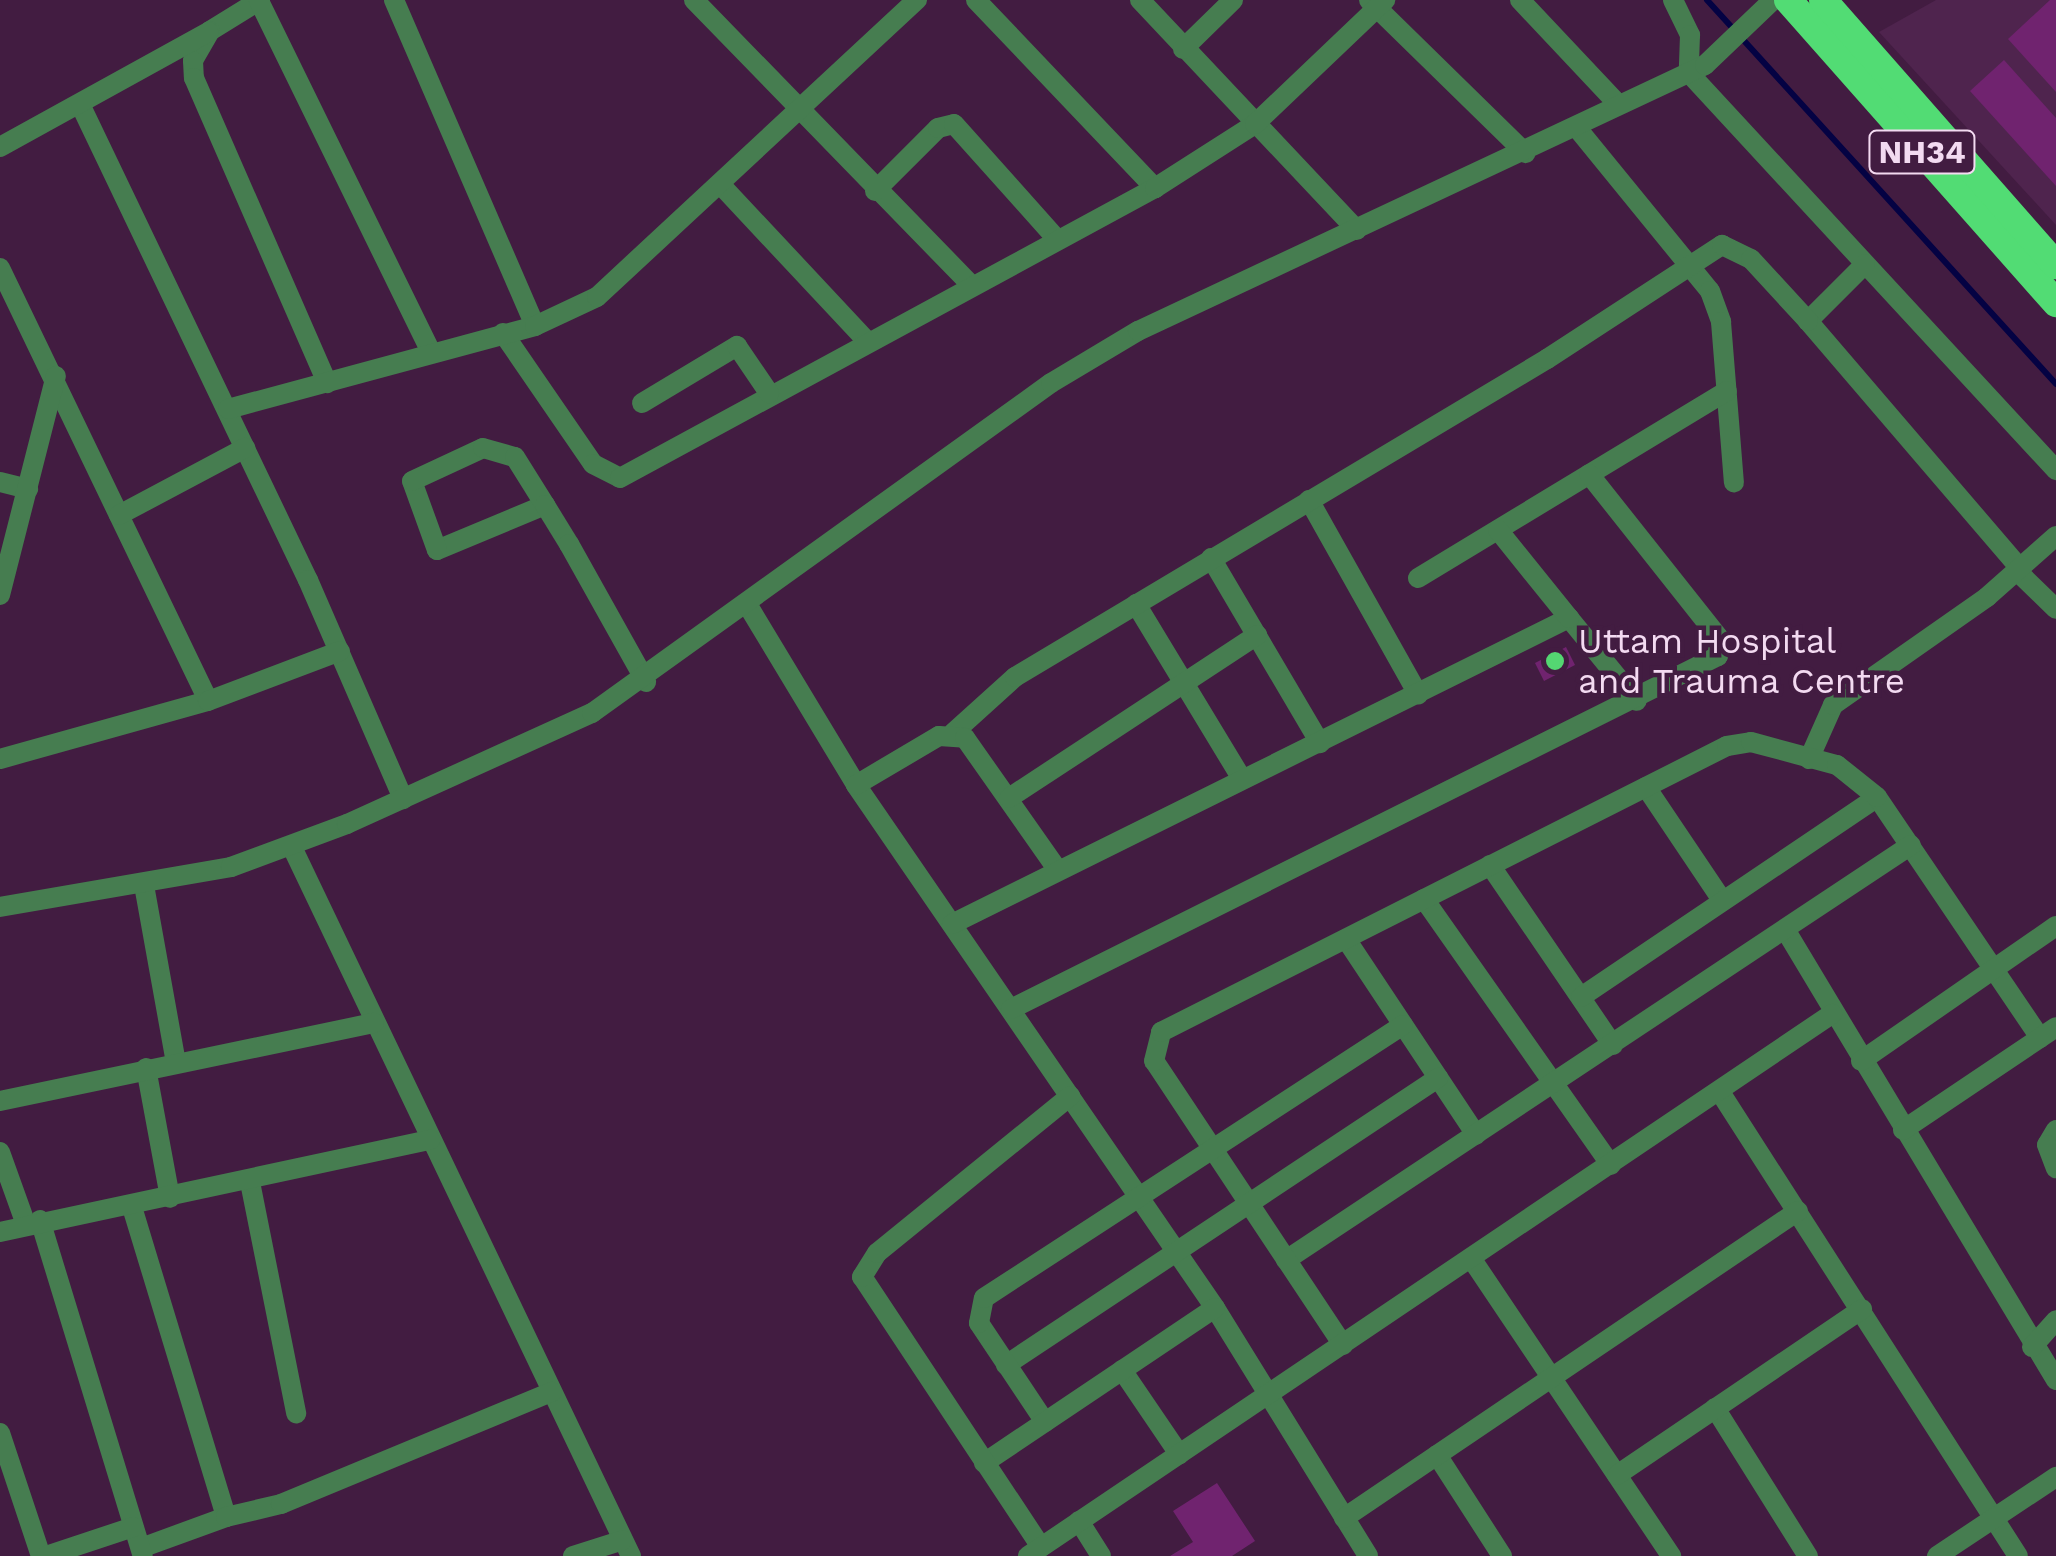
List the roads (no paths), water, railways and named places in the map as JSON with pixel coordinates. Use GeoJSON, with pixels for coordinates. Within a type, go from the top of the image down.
{"type":"FeatureCollection","features":[{"type":"Feature","properties":{"kind":"highway","name":"NH34"},"geometry":{"type":"LineString","coordinates":[[1788,0],[2056,303]]}},
{"type":"Feature","properties":{"kind":"highway","name":"NH34"},"geometry":{"type":"LineString","coordinates":[[1823,0],[2056,265]]}},
{"type":"Feature","properties":{"kind":"street"},"geometry":{"type":"LineString","coordinates":[[0,147],[259,0],[431,352]]}},
{"type":"Feature","properties":{"kind":"street"},"geometry":{"type":"LineString","coordinates":[[394,0],[534,326]]}},
{"type":"Feature","properties":{"kind":"street"},"geometry":{"type":"LineString","coordinates":[[228,409],[534,326],[597,298],[917,0]]}},
{"type":"Feature","properties":{"kind":"street"},"geometry":{"type":"LineString","coordinates":[[976,0],[1155,188]]}},
{"type":"Feature","properties":{"kind":"street"},"geometry":{"type":"LineString","coordinates":[[1140,0],[1358,230]]}},
{"type":"Feature","properties":{"kind":"street"},"geometry":{"type":"LineString","coordinates":[[1183,49],[1233,0]]}},
{"type":"Feature","properties":{"kind":"street"},"geometry":{"type":"LineString","coordinates":[[1520,0],[1619,105]]}},
{"type":"Feature","properties":{"kind":"street"},"geometry":{"type":"LineString","coordinates":[[1673,0],[1690,35],[1697,69],[1864,264],[2056,470]]}},
{"type":"Feature","properties":{"kind":"street"},"geometry":{"type":"LineString","coordinates":[[0,907],[144,885],[292,846],[403,800],[646,682],[746,604],[1050,383],[1138,331],[1525,153],[1697,69],[1773,0]]}},
{"type":"Feature","properties":{"kind":"street"},"geometry":{"type":"LineString","coordinates":[[503,333],[609,479],[1155,188],[1256,124],[1377,2],[1525,153]]}},
{"type":"Feature","properties":{"kind":"street"},"geometry":{"type":"LineString","coordinates":[[704,3],[874,191],[970,284]]}},
{"type":"Feature","properties":{"kind":"street"},"geometry":{"type":"LineString","coordinates":[[210,31],[193,61],[194,78],[327,382]]}},
{"type":"Feature","properties":{"kind":"street"},"geometry":{"type":"LineString","coordinates":[[80,104],[228,409],[340,651],[403,800]]}},
{"type":"Feature","properties":{"kind":"street"},"geometry":{"type":"LineString","coordinates":[[874,191],[938,128],[954,124],[1057,239]]}},
{"type":"Feature","properties":{"kind":"street"},"geometry":{"type":"LineString","coordinates":[[1577,128],[1692,268],[1720,322],[1734,482]]}},
{"type":"Feature","properties":{"kind":"street"},"geometry":{"type":"LineString","coordinates":[[720,184],[866,340]]}},
{"type":"Feature","properties":{"kind":"street"},"geometry":{"type":"LineString","coordinates":[[856,785],[953,732],[1015,676],[1692,268],[1722,245],[1736,247],[1808,322],[2018,570],[2056,609]]}},
{"type":"Feature","properties":{"kind":"street"},"geometry":{"type":"LineString","coordinates":[[1808,322],[1864,264]]}},
{"type":"Feature","properties":{"kind":"street"},"geometry":{"type":"LineString","coordinates":[[3,280],[56,376],[208,701]]}},
{"type":"Feature","properties":{"kind":"street"},"geometry":{"type":"LineString","coordinates":[[642,402],[737,346],[769,394]]}},
{"type":"Feature","properties":{"kind":"street"},"geometry":{"type":"LineString","coordinates":[[0,595],[56,376]]}},
{"type":"Feature","properties":{"kind":"street"},"geometry":{"type":"LineString","coordinates":[[1418,578],[1727,390]]}},
{"type":"Feature","properties":{"kind":"street"},"geometry":{"type":"LineString","coordinates":[[546,505],[438,550],[412,480],[494,447],[515,457],[546,505],[646,682]]}},
{"type":"Feature","properties":{"kind":"street"},"geometry":{"type":"LineString","coordinates":[[120,515],[245,448]]}},
{"type":"Feature","properties":{"kind":"street"},"geometry":{"type":"LineString","coordinates":[[1011,1009],[1636,701],[1718,656],[1723,644],[1589,474]]}},
{"type":"Feature","properties":{"kind":"street"},"geometry":{"type":"LineString","coordinates":[[0,482],[28,489]]}},
{"type":"Feature","properties":{"kind":"street"},"geometry":{"type":"LineString","coordinates":[[1309,500],[1418,694]]}},
{"type":"Feature","properties":{"kind":"street"},"geometry":{"type":"LineString","coordinates":[[1498,530],[1636,701]]}},
{"type":"Feature","properties":{"kind":"street"},"geometry":{"type":"LineString","coordinates":[[1810,758],[1833,705],[2018,570],[2056,536]]}},
{"type":"Feature","properties":{"kind":"street"},"geometry":{"type":"LineString","coordinates":[[1211,558],[1320,743]]}},
{"type":"Feature","properties":{"kind":"street"},"geometry":{"type":"LineString","coordinates":[[746,604],[856,785],[1215,1308],[1368,1556]]}},
{"type":"Feature","properties":{"kind":"street"},"geometry":{"type":"LineString","coordinates":[[1136,604],[1242,779]]}},
{"type":"Feature","properties":{"kind":"street"},"geometry":{"type":"LineString","coordinates":[[952,924],[1569,618]]}},
{"type":"Feature","properties":{"kind":"street"},"geometry":{"type":"LineString","coordinates":[[1010,798],[1181,678],[1257,635]]}},
{"type":"Feature","properties":{"kind":"street"},"geometry":{"type":"LineString","coordinates":[[0,759],[208,701],[340,651]]}},
{"type":"Feature","properties":{"kind":"street"},"geometry":{"type":"LineString","coordinates":[[953,732],[973,744],[1057,869]]}},
{"type":"Feature","properties":{"kind":"street"},"geometry":{"type":"LineString","coordinates":[[1343,1345],[1154,1061],[1161,1032],[1727,746],[1751,742],[1837,765],[1877,797],[1996,968],[2048,1033],[1903,1130]]}},
{"type":"Feature","properties":{"kind":"street"},"geometry":{"type":"LineString","coordinates":[[1646,787],[1722,900]]}},
{"type":"Feature","properties":{"kind":"street"},"geometry":{"type":"LineString","coordinates":[[1581,997],[1877,797]]}},
{"type":"Feature","properties":{"kind":"street"},"geometry":{"type":"LineString","coordinates":[[1286,1260],[1911,845]]}},
{"type":"Feature","properties":{"kind":"street"},"geometry":{"type":"LineString","coordinates":[[292,846],[627,1548],[573,1556]]}},
{"type":"Feature","properties":{"kind":"street"},"geometry":{"type":"LineString","coordinates":[[1490,865],[1612,1045]]}},
{"type":"Feature","properties":{"kind":"street"},"geometry":{"type":"LineString","coordinates":[[144,885],[176,1062]]}},
{"type":"Feature","properties":{"kind":"street"},"geometry":{"type":"LineString","coordinates":[[1424,899],[1611,1165]]}},
{"type":"Feature","properties":{"kind":"street"},"geometry":{"type":"LineString","coordinates":[[1861,1062],[2056,926]]}},
{"type":"Feature","properties":{"kind":"street"},"geometry":{"type":"LineString","coordinates":[[1786,931],[1832,1014],[2056,1380]]}},
{"type":"Feature","properties":{"kind":"street"},"geometry":{"type":"LineString","coordinates":[[1346,939],[1476,1136]]}},
{"type":"Feature","properties":{"kind":"street"},"geometry":{"type":"LineString","coordinates":[[1070,1096],[862,1268],[1034,1551],[1832,1014]]}},
{"type":"Feature","properties":{"kind":"street"},"geometry":{"type":"LineString","coordinates":[[0,1101],[374,1022]]}},
{"type":"Feature","properties":{"kind":"street"},"geometry":{"type":"LineString","coordinates":[[1045,1422],[979,1323],[984,1298],[1142,1200],[1403,1024]]}},
{"type":"Feature","properties":{"kind":"street"},"geometry":{"type":"LineString","coordinates":[[146,1068],[170,1198]]}},
{"type":"Feature","properties":{"kind":"street"},"geometry":{"type":"LineString","coordinates":[[1006,1364],[1438,1078]]}},
{"type":"Feature","properties":{"kind":"street"},"geometry":{"type":"LineString","coordinates":[[1720,1092],[2018,1556]]}},
{"type":"Feature","properties":{"kind":"street"},"geometry":{"type":"LineString","coordinates":[[2056,1130],[2047,1145],[2056,1168]]}},
{"type":"Feature","properties":{"kind":"street"},"geometry":{"type":"LineString","coordinates":[[0,1232],[32,1221],[132,1207],[430,1140]]}},
{"type":"Feature","properties":{"kind":"street"},"geometry":{"type":"LineString","coordinates":[[0,1152],[32,1221],[142,1552],[226,1517],[281,1504],[552,1392]]}},
{"type":"Feature","properties":{"kind":"street"},"geometry":{"type":"LineString","coordinates":[[250,1182],[296,1413]]}},
{"type":"Feature","properties":{"kind":"street"},"geometry":{"type":"LineString","coordinates":[[132,1207],[226,1517]]}},
{"type":"Feature","properties":{"kind":"street"},"geometry":{"type":"LineString","coordinates":[[1344,1518],[1798,1211]]}},
{"type":"Feature","properties":{"kind":"street"},"geometry":{"type":"LineString","coordinates":[[1471,1258],[1671,1556]]}},
{"type":"Feature","properties":{"kind":"street"},"geometry":{"type":"LineString","coordinates":[[984,1463],[1215,1308]]}},
{"type":"Feature","properties":{"kind":"street"},"geometry":{"type":"LineString","coordinates":[[1616,1475],[1862,1309]]}},
{"type":"Feature","properties":{"kind":"street"},"geometry":{"type":"LineString","coordinates":[[2032,1346],[2056,1320]]}},
{"type":"Feature","properties":{"kind":"street"},"geometry":{"type":"LineString","coordinates":[[1122,1370],[1179,1454]]}},
{"type":"Feature","properties":{"kind":"street"},"geometry":{"type":"LineString","coordinates":[[1715,1408],[1808,1556]]}},
{"type":"Feature","properties":{"kind":"street"},"geometry":{"type":"LineString","coordinates":[[0,1433],[43,1556],[133,1527]]}},
{"type":"Feature","properties":{"kind":"street"},"geometry":{"type":"LineString","coordinates":[[1437,1455],[1502,1556]]}},
{"type":"Feature","properties":{"kind":"street"},"geometry":{"type":"LineString","coordinates":[[1937,1556],[2056,1478]]}},
{"type":"Feature","properties":{"kind":"street"},"geometry":{"type":"LineString","coordinates":[[1079,1521],[1101,1556]]}},
{"type":"Feature","properties":{"kind":"waterway"},"geometry":{"type":"LineString","coordinates":[[1707,0],[2056,384]]}},
{"type":"Feature","properties":{"kind":"place","name":"Uttam Hospital and Trauma Centre"},"geometry":{"type":"Point","coordinates":[1555,661]}}]}
